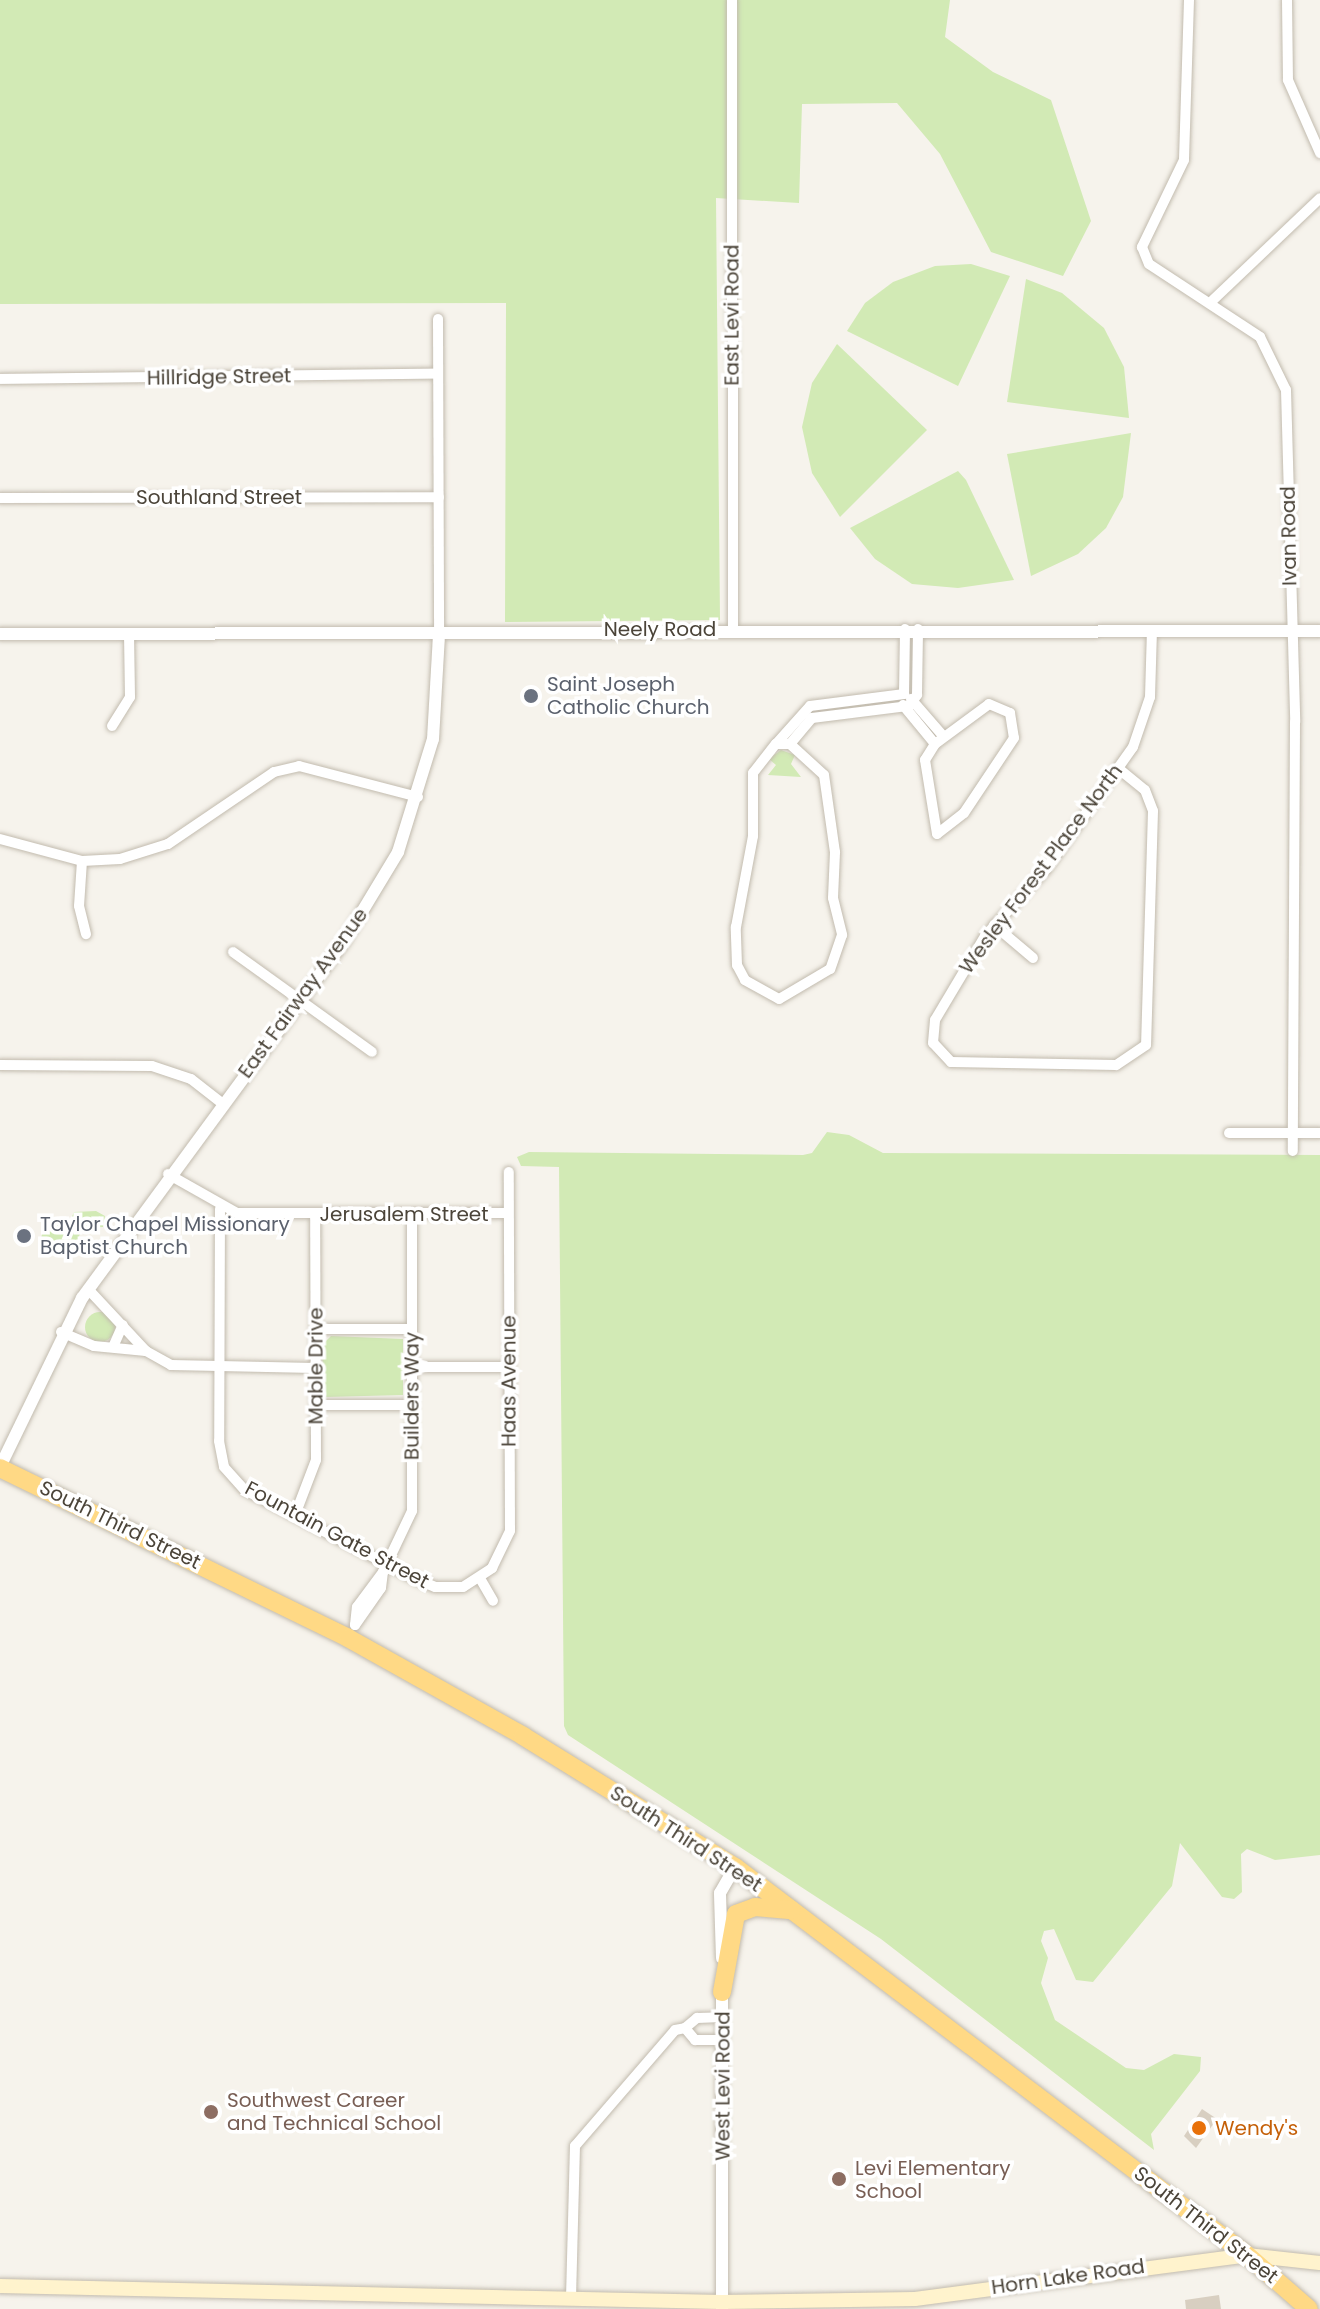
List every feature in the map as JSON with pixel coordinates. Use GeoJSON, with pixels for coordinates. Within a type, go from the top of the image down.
{"type":"FeatureCollection","features":[{"type":"Feature","properties":{"kind":"highway","name":"South Third Street"},"geometry":{"type":"LineString","coordinates":[[0,1467],[352,1632],[735,1867],[1247,2255],[1309,2309]]}},
{"type":"Feature","properties":{"kind":"highway"},"geometry":{"type":"LineString","coordinates":[[722,1992],[736,1914],[755,1907],[792,1910]]}},
{"type":"Feature","properties":{"kind":"main road","name":"Horn Lake Road"},"geometry":{"type":"LineString","coordinates":[[0,2286],[571,2298],[722,2305],[915,2299],[1247,2255],[1320,2263]]}},
{"type":"Feature","properties":{"kind":"street","name":"East Levi Road"},"geometry":{"type":"LineString","coordinates":[[732,0],[733,629]]}},
{"type":"Feature","properties":{"kind":"street","name":"Ivan Road"},"geometry":{"type":"LineString","coordinates":[[1189,0],[1184,160],[1142,247],[1149,264],[1212,301],[1267,344],[1286,390],[1293,1151]]}},
{"type":"Feature","properties":{"kind":"street"},"geometry":{"type":"LineString","coordinates":[[1287,0],[1288,80],[1320,153]]}},
{"type":"Feature","properties":{"kind":"street"},"geometry":{"type":"LineString","coordinates":[[1212,301],[1320,198]]}},
{"type":"Feature","properties":{"kind":"street","name":"East Fairway Avenue"},"geometry":{"type":"LineString","coordinates":[[0,1467],[61,1332],[168,1174],[297,1003],[379,885],[418,797],[438,707],[438,319]]}},
{"type":"Feature","properties":{"kind":"street","name":"Hillridge Street"},"geometry":{"type":"LineString","coordinates":[[0,379],[437,374]]}},
{"type":"Feature","properties":{"kind":"street","name":"Southland Street"},"geometry":{"type":"LineString","coordinates":[[0,498],[439,497]]}},
{"type":"Feature","properties":{"kind":"street","name":"Neely Road"},"geometry":{"type":"LineString","coordinates":[[0,634],[439,634],[733,629],[1320,631]]}},
{"type":"Feature","properties":{"kind":"street"},"geometry":{"type":"LineString","coordinates":[[912,629],[905,700],[939,740]]}},
{"type":"Feature","properties":{"kind":"street"},"geometry":{"type":"LineString","coordinates":[[790,744],[812,718],[863,711],[905,700],[918,676],[912,629]]}},
{"type":"Feature","properties":{"kind":"street","name":"Wesley Forest Place North"},"geometry":{"type":"LineString","coordinates":[[1119,769],[1145,790],[1153,811],[1151,1027],[1134,1058],[1110,1065],[976,1065],[942,1057],[932,1039],[933,1024],[994,925],[1047,868],[1119,769],[1146,712],[1152,630]]}},
{"type":"Feature","properties":{"kind":"street"},"geometry":{"type":"LineString","coordinates":[[112,726],[130,697],[129,636]]}},
{"type":"Feature","properties":{"kind":"street"},"geometry":{"type":"LineString","coordinates":[[905,676],[918,676]]}},
{"type":"Feature","properties":{"kind":"street"},"geometry":{"type":"LineString","coordinates":[[776,744],[790,744],[824,775],[842,942],[830,969],[795,994],[774,999],[745,980],[737,965],[736,927],[753,836],[753,773],[802,710],[863,699],[905,700]]}},
{"type":"Feature","properties":{"kind":"street"},"geometry":{"type":"LineString","coordinates":[[863,699],[863,711]]}},
{"type":"Feature","properties":{"kind":"street"},"geometry":{"type":"LineString","coordinates":[[989,704],[1010,713],[1017,726],[1013,742],[964,813],[939,835],[924,778],[939,740],[989,704]]}},
{"type":"Feature","properties":{"kind":"street"},"geometry":{"type":"LineString","coordinates":[[0,839],[82,861],[120,859],[168,844],[274,772],[299,766],[418,797]]}},
{"type":"Feature","properties":{"kind":"street"},"geometry":{"type":"LineString","coordinates":[[82,861],[79,906],[86,934]]}},
{"type":"Feature","properties":{"kind":"street"},"geometry":{"type":"LineString","coordinates":[[994,925],[1033,958]]}},
{"type":"Feature","properties":{"kind":"street"},"geometry":{"type":"LineString","coordinates":[[233,952],[297,1003],[372,1052]]}},
{"type":"Feature","properties":{"kind":"street"},"geometry":{"type":"LineString","coordinates":[[0,1065],[152,1066],[191,1079],[223,1104]]}},
{"type":"Feature","properties":{"kind":"street"},"geometry":{"type":"LineString","coordinates":[[1229,1133],[1320,1133]]}},
{"type":"Feature","properties":{"kind":"street","name":"Haas Avenue"},"geometry":{"type":"LineString","coordinates":[[481,1580],[503,1553],[510,1531],[509,1172]]}},
{"type":"Feature","properties":{"kind":"street"},"geometry":{"type":"LineString","coordinates":[[168,1174],[220,1209],[218,1368]]}},
{"type":"Feature","properties":{"kind":"street","name":"Jerusalem Street"},"geometry":{"type":"LineString","coordinates":[[220,1209],[315,1214],[508,1213]]}},
{"type":"Feature","properties":{"kind":"street","name":"Builders Way"},"geometry":{"type":"LineString","coordinates":[[352,1632],[357,1607],[385,1568],[412,1511],[412,1213]]}},
{"type":"Feature","properties":{"kind":"street","name":"Mable Drive"},"geometry":{"type":"LineString","coordinates":[[295,1515],[315,1466],[315,1214]]}},
{"type":"Feature","properties":{"kind":"street"},"geometry":{"type":"LineString","coordinates":[[88,1289],[146,1351]]}},
{"type":"Feature","properties":{"kind":"street"},"geometry":{"type":"LineString","coordinates":[[113,1347],[123,1325]]}},
{"type":"Feature","properties":{"kind":"street"},"geometry":{"type":"LineString","coordinates":[[315,1329],[412,1329]]}},
{"type":"Feature","properties":{"kind":"street"},"geometry":{"type":"LineString","coordinates":[[61,1332],[113,1347],[146,1351],[178,1367],[315,1368]]}},
{"type":"Feature","properties":{"kind":"street"},"geometry":{"type":"LineString","coordinates":[[412,1367],[509,1367]]}},
{"type":"Feature","properties":{"kind":"street","name":"Fountain Gate Street"},"geometry":{"type":"LineString","coordinates":[[218,1368],[224,1467],[245,1490],[295,1515],[385,1568],[435,1587],[481,1580]]}},
{"type":"Feature","properties":{"kind":"street"},"geometry":{"type":"LineString","coordinates":[[316,1405],[412,1405]]}},
{"type":"Feature","properties":{"kind":"street"},"geometry":{"type":"LineString","coordinates":[[481,1580],[493,1601]]}},
{"type":"Feature","properties":{"kind":"street","name":"West Levi Road"},"geometry":{"type":"LineString","coordinates":[[722,2305],[720,1893],[735,1867]]}},
{"type":"Feature","properties":{"kind":"street"},"geometry":{"type":"LineString","coordinates":[[571,2298],[570,2167],[575,2146],[675,2030],[685,2028],[697,2018],[722,2017]]}},
{"type":"Feature","properties":{"kind":"street"},"geometry":{"type":"LineString","coordinates":[[685,2028],[695,2040],[723,2040]]}},
{"type":"Feature","properties":{"kind":"green space"},"geometry":{"type":"Polygon","coordinates":[[[0,0],[950,0],[945,37],[993,72],[1051,100],[1091,221],[1063,276],[991,252],[940,154],[897,103],[802,104],[799,203],[716,198],[720,620],[505,622],[506,303],[0,304],[0,0]]]}},
{"type":"Feature","properties":{"kind":"green space"},"geometry":{"type":"Polygon","coordinates":[[[971,264],[1010,276],[958,386],[847,331],[865,303],[893,282],[935,266],[971,264]]]}},
{"type":"Feature","properties":{"kind":"green space"},"geometry":{"type":"Polygon","coordinates":[[[1026,279],[1062,293],[1104,328],[1124,367],[1129,418],[1007,402],[1026,279]]]}},
{"type":"Feature","properties":{"kind":"green space"},"geometry":{"type":"Polygon","coordinates":[[[837,344],[927,430],[840,517],[812,473],[802,427],[812,383],[837,344]]]}},
{"type":"Feature","properties":{"kind":"green space"},"geometry":{"type":"Polygon","coordinates":[[[1131,433],[1123,497],[1106,528],[1078,554],[1031,576],[1007,454],[1131,433]]]}},
{"type":"Feature","properties":{"kind":"green space"},"geometry":{"type":"Polygon","coordinates":[[[958,471],[966,480],[1014,580],[958,588],[912,584],[875,559],[850,528],[958,471]]]}},
{"type":"Feature","properties":{"kind":"green space"},"geometry":{"type":"Polygon","coordinates":[[[781,750],[795,755],[791,764],[801,777],[768,775],[776,765],[769,759],[781,750]]]}},
{"type":"Feature","properties":{"kind":"green space"},"geometry":{"type":"Polygon","coordinates":[[[827,1132],[849,1135],[883,1153],[1320,1155],[1320,1855],[1275,1860],[1247,1849],[1241,1854],[1242,1892],[1234,1899],[1222,1897],[1180,1843],[1172,1886],[1093,1982],[1076,1980],[1054,1929],[1044,1931],[1041,1941],[1048,1958],[1041,1983],[1055,2020],[1126,2068],[1144,2070],[1174,2054],[1201,2057],[1200,2071],[1151,2134],[1154,2150],[881,1939],[568,1735],[564,1726],[559,1167],[521,1166],[517,1157],[529,1152],[803,1155],[812,1153],[827,1132]]]}},
{"type":"Feature","properties":{"kind":"green space"},"geometry":{"type":"Polygon","coordinates":[[[96,1211],[105,1216],[103,1227],[82,1228],[76,1245],[41,1241],[43,1226],[71,1219],[74,1212],[96,1211]]]}},
{"type":"Feature","properties":{"kind":"green space"},"geometry":{"type":"Polygon","coordinates":[[[100,1312],[111,1316],[115,1327],[111,1338],[100,1342],[89,1338],[85,1327],[89,1316],[100,1312]]]}},
{"type":"Feature","properties":{"kind":"green space"},"geometry":{"type":"Polygon","coordinates":[[[331,1336],[403,1339],[403,1395],[326,1397],[321,1346],[331,1336]]]}},
{"type":"Feature","properties":{"kind":"building","name":"Wendy's"},"geometry":{"type":"Polygon","coordinates":[[[1202,2109],[1217,2119],[1196,2148],[1184,2136],[1202,2109]]]}},
{"type":"Feature","properties":{"kind":"building"},"geometry":{"type":"Polygon","coordinates":[[[1219,2295],[1221,2309],[1186,2309],[1185,2300],[1219,2295]]]}},
{"type":"Feature","properties":{"kind":"place","name":"Saint Joseph Catholic Church"},"geometry":{"type":"Point","coordinates":[531,696]}},
{"type":"Feature","properties":{"kind":"place","name":"Taylor Chapel Missionary Baptist Church"},"geometry":{"type":"Point","coordinates":[24,1236]}},
{"type":"Feature","properties":{"kind":"place","name":"Southwest Career and Technical School"},"geometry":{"type":"Point","coordinates":[211,2112]}},
{"type":"Feature","properties":{"kind":"place","name":"Wendy's"},"geometry":{"type":"Point","coordinates":[1199,2128]}},
{"type":"Feature","properties":{"kind":"place","name":"Levi Elementary School"},"geometry":{"type":"Point","coordinates":[839,2179]}}]}
